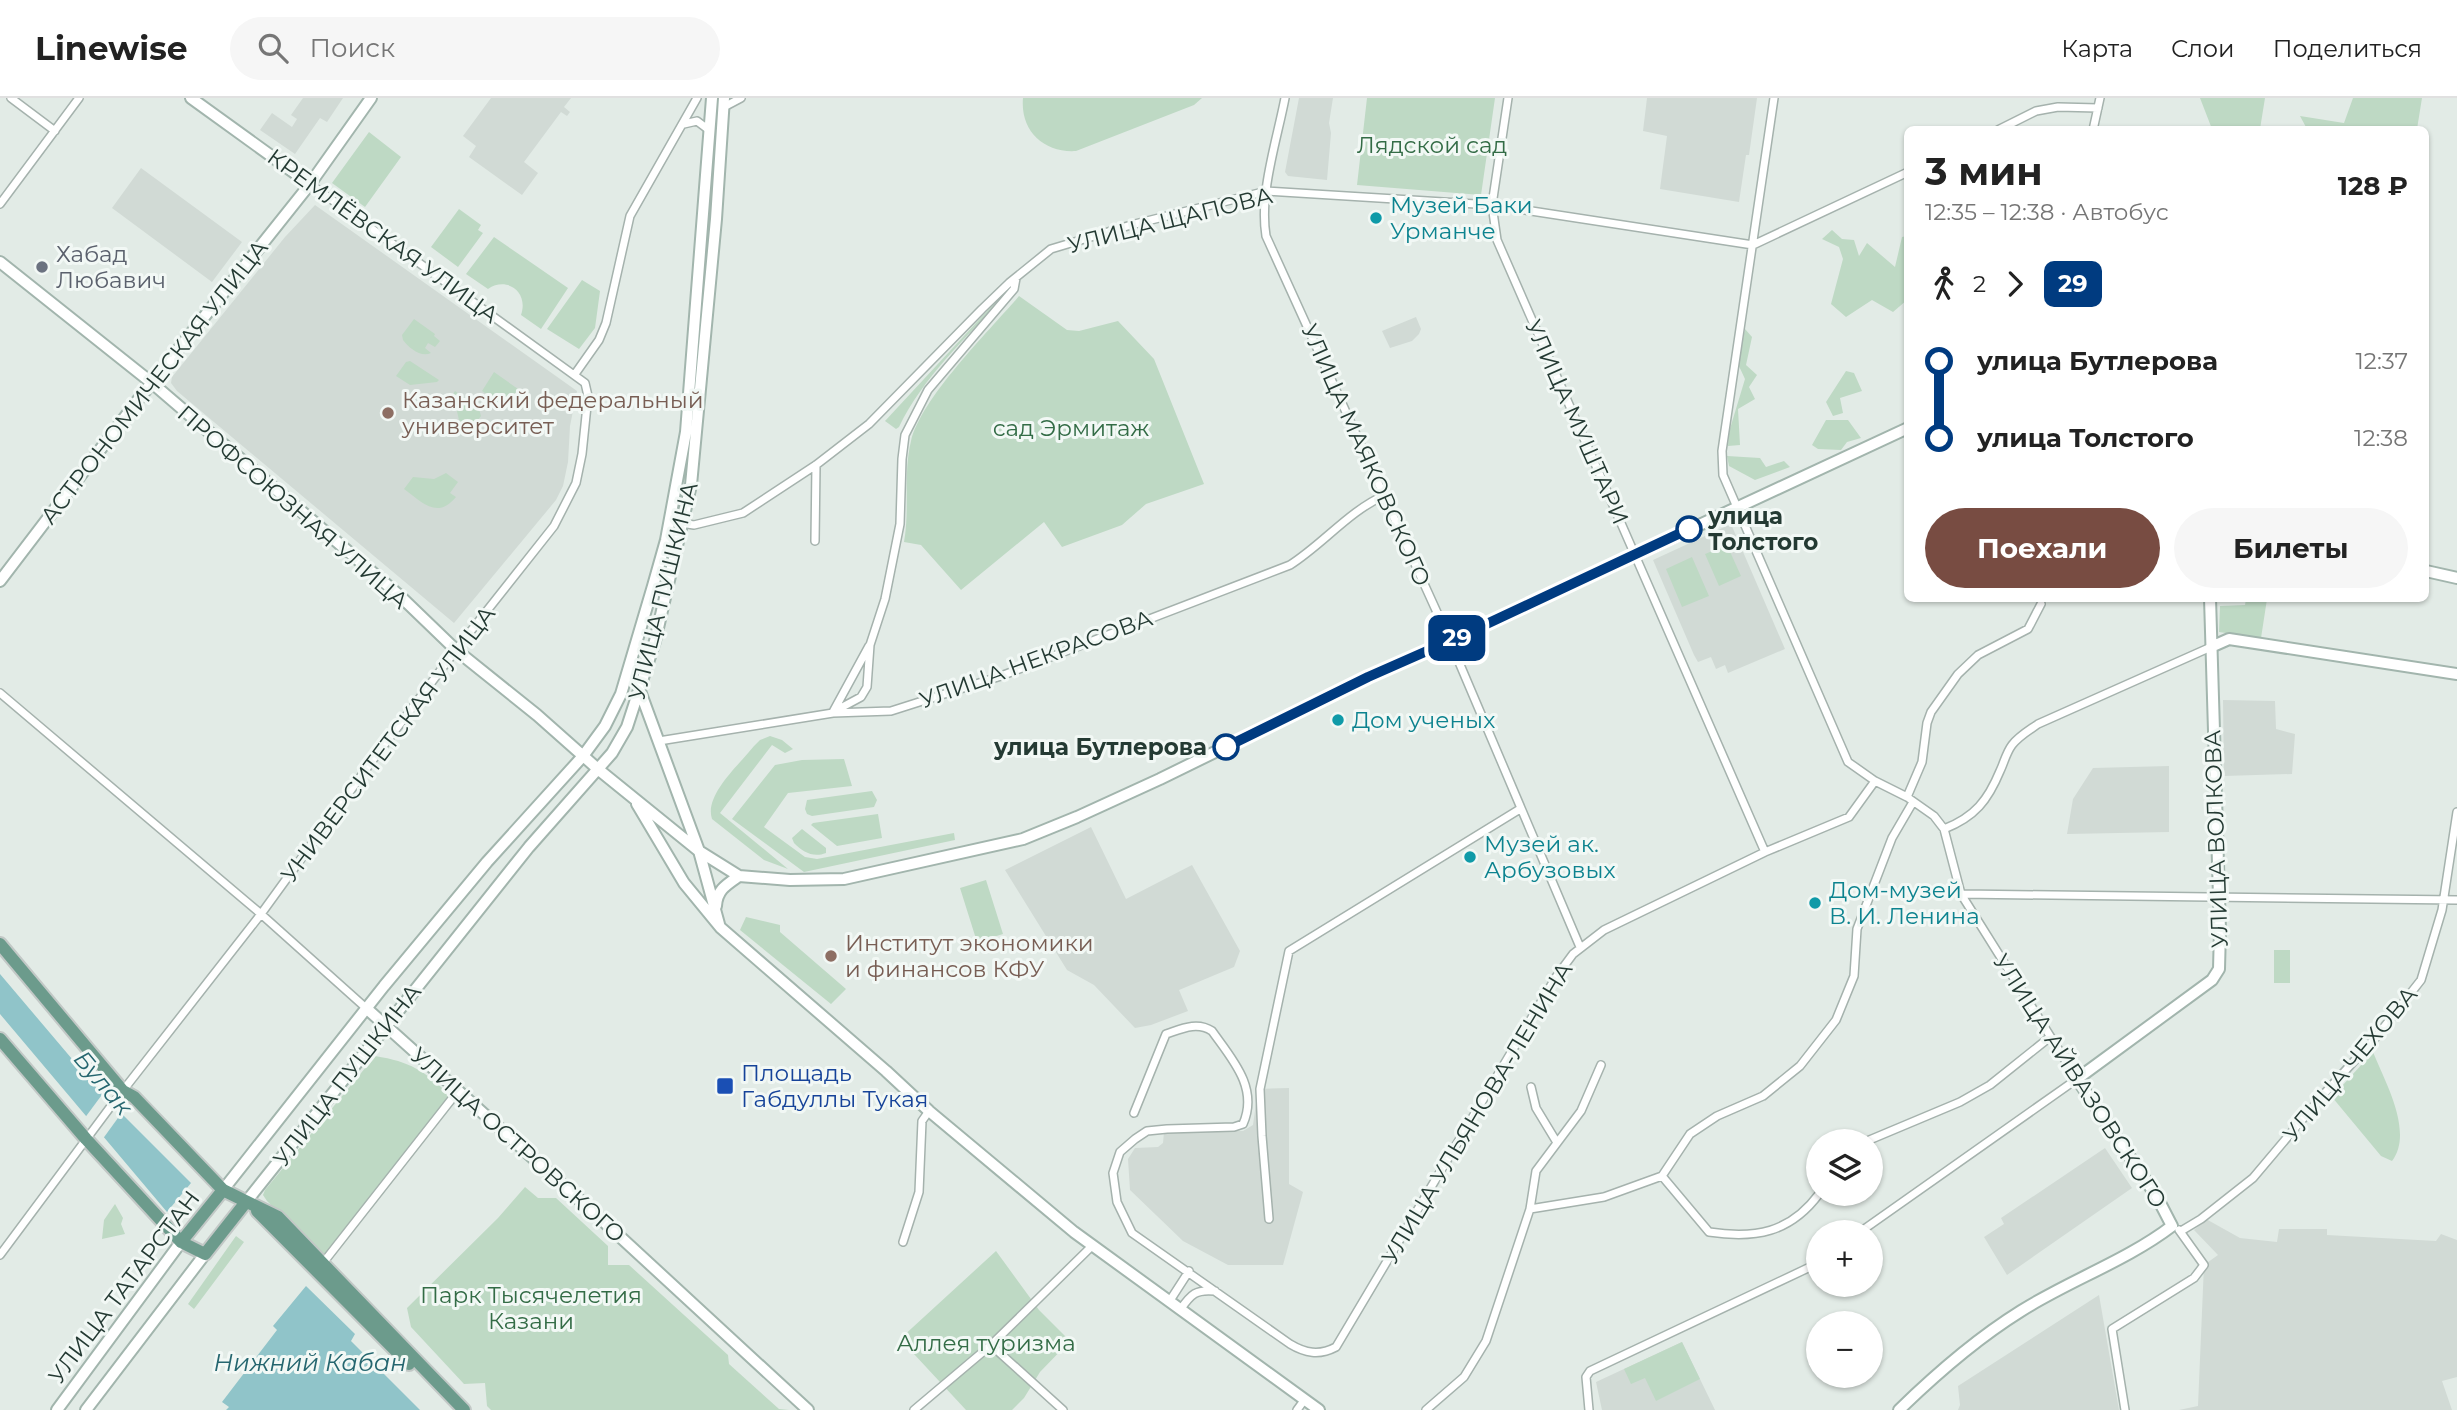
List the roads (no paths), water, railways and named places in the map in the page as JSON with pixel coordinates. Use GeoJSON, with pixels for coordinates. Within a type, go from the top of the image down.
{"type":"FeatureCollection","features":[{"type":"Feature","properties":{"kind":"main road","name":"КРЕМЛЁВСКАЯ УЛИЦА"},"geometry":{"type":"LineString","coordinates":[[191,98],[310,184]]}},
{"type":"Feature","properties":{"kind":"main road","name":"АСТРОНОМИЧЕСКАЯ УЛИЦА"},"geometry":{"type":"LineString","coordinates":[[0,580],[310,184],[371,98]]}},
{"type":"Feature","properties":{"kind":"main road","name":"УЛИЦА ПУШКИНА"},"geometry":{"type":"LineString","coordinates":[[223,1190],[293,1105],[366,1008],[487,862],[583,756],[606,726],[621,694],[663,551],[686,432],[712,98]]}},
{"type":"Feature","properties":{"kind":"main road","name":"УЛИЦА ПУШКИНА"},"geometry":{"type":"LineString","coordinates":[[246,1202],[529,847],[599,770],[620,741],[640,691],[655,641],[691,485],[724,102]]}},
{"type":"Feature","properties":{"kind":"main road","name":"ПРОФСОЮЗНАЯ УЛИЦА"},"geometry":{"type":"LineString","coordinates":[[0,262],[152,383],[400,596],[456,650],[583,756]]}},
{"type":"Feature","properties":{"kind":"main road"},"geometry":{"type":"LineString","coordinates":[[583,756],[699,851],[739,876],[790,880],[844,878],[1023,839],[1160,779],[1368,677],[1904,430]]}},
{"type":"Feature","properties":{"kind":"main road"},"geometry":{"type":"LineString","coordinates":[[2429,572],[2457,578]]}},
{"type":"Feature","properties":{"kind":"main road","name":"УЛИЦА ВОЛКОВА"},"geometry":{"type":"LineString","coordinates":[[2077,1079],[2212,980],[2219,969],[2210,602]]}},
{"type":"Feature","properties":{"kind":"main road"},"geometry":{"type":"LineString","coordinates":[[2211,647],[2229,639],[2457,674]]}},
{"type":"Feature","properties":{"kind":"main road"},"geometry":{"type":"LineString","coordinates":[[640,691],[699,851],[721,928]]}},
{"type":"Feature","properties":{"kind":"main road"},"geometry":{"type":"LineString","coordinates":[[632,796],[684,883],[721,928],[929,1111],[1093,1245],[1319,1410]]}},
{"type":"Feature","properties":{"kind":"main road"},"geometry":{"type":"LineString","coordinates":[[716,916],[718,895],[739,876]]}},
{"type":"Feature","properties":{"kind":"main road"},"geometry":{"type":"LineString","coordinates":[[0,944],[124,1090],[134,1097],[223,1190],[278,1217],[464,1410]]}},
{"type":"Feature","properties":{"kind":"main road","name":"УЛИЦА ОСТРОВСКОГО"},"geometry":{"type":"LineString","coordinates":[[366,1008],[808,1410]]}},
{"type":"Feature","properties":{"kind":"main road"},"geometry":{"type":"LineString","coordinates":[[0,1039],[89,1135],[181,1242],[205,1254]]}},
{"type":"Feature","properties":{"kind":"main road","name":"УЛИЦА АЙВАЗОВСКОГО"},"geometry":{"type":"LineString","coordinates":[[2077,1079],[2176,1228]]}},
{"type":"Feature","properties":{"kind":"main road","name":"УЛИЦА ТАТАРСТАН"},"geometry":{"type":"LineString","coordinates":[[57,1410],[181,1242],[223,1190]]}},
{"type":"Feature","properties":{"kind":"main road"},"geometry":{"type":"LineString","coordinates":[[246,1202],[267,1219],[453,1410]]}},
{"type":"Feature","properties":{"kind":"main road","name":"УЛИЦА ТАТАРСТАН"},"geometry":{"type":"LineString","coordinates":[[86,1410],[246,1202]]}},
{"type":"Feature","properties":{"kind":"main road"},"geometry":{"type":"LineString","coordinates":[[1899,1410],[1969,1347],[2020,1311],[2176,1228]]}},
{"type":"Feature","properties":{"kind":"street"},"geometry":{"type":"LineString","coordinates":[[11,98],[55,131]]}},
{"type":"Feature","properties":{"kind":"street"},"geometry":{"type":"LineString","coordinates":[[0,204],[79,98]]}},
{"type":"Feature","properties":{"kind":"street"},"geometry":{"type":"LineString","coordinates":[[575,374],[599,340],[606,323],[630,216],[696,98]]}},
{"type":"Feature","properties":{"kind":"street"},"geometry":{"type":"LineString","coordinates":[[724,102],[741,98]]}},
{"type":"Feature","properties":{"kind":"street","name":"УЛИЦА МАЯКОВСКОГО"},"geometry":{"type":"LineString","coordinates":[[1285,98],[1267,191],[1264,220],[1266,236],[1450,641],[1580,947]]}},
{"type":"Feature","properties":{"kind":"street","name":"УЛИЦА МУШТАРИ"},"geometry":{"type":"LineString","coordinates":[[1508,98],[1492,205],[1497,240],[1765,852]]}},
{"type":"Feature","properties":{"kind":"street"},"geometry":{"type":"LineString","coordinates":[[1774,98],[1722,451],[1723,475],[1739,506],[1848,762],[1875,781],[1910,799],[1934,816],[1944,829],[1976,811],[1991,795],[2010,748],[2020,736],[2038,724],[2211,647]]}},
{"type":"Feature","properties":{"kind":"street"},"geometry":{"type":"LineString","coordinates":[[2094,126],[2100,98]]}},
{"type":"Feature","properties":{"kind":"street"},"geometry":{"type":"LineString","coordinates":[[2006,126],[2036,111],[2058,107],[2098,108]]}},
{"type":"Feature","properties":{"kind":"street"},"geometry":{"type":"LineString","coordinates":[[683,124],[697,121],[709,130]]}},
{"type":"Feature","properties":{"kind":"street"},"geometry":{"type":"LineString","coordinates":[[1753,245],[1904,174]]}},
{"type":"Feature","properties":{"kind":"street","name":"КРЕМЛЁВСКАЯ УЛИЦА"},"geometry":{"type":"LineString","coordinates":[[310,184],[575,374]]}},
{"type":"Feature","properties":{"kind":"street","name":"УЛИЦА ЩАПОВА"},"geometry":{"type":"LineString","coordinates":[[681,523],[694,525],[743,513],[816,465],[869,424],[1016,278],[1051,249],[1130,225],[1267,191],[1492,205],[1753,245]]}},
{"type":"Feature","properties":{"kind":"street"},"geometry":{"type":"LineString","coordinates":[[833,713],[870,645],[886,599],[900,524],[905,435],[929,390],[1014,289],[1016,278]]}},
{"type":"Feature","properties":{"kind":"street","name":"УНИВЕРСИТЕТСКАЯ УЛИЦА"},"geometry":{"type":"LineString","coordinates":[[0,1254],[114,1102],[261,914],[456,650],[554,526],[572,493],[582,454],[588,396],[585,383],[575,374]]}},
{"type":"Feature","properties":{"kind":"street"},"geometry":{"type":"LineString","coordinates":[[816,465],[816,541]]}},
{"type":"Feature","properties":{"kind":"street","name":"УЛИЦА НЕКРАСОВА"},"geometry":{"type":"LineString","coordinates":[[659,741],[833,713],[881,713],[1000,676],[1290,565],[1313,550],[1374,500],[1385,495]]}},
{"type":"Feature","properties":{"kind":"street"},"geometry":{"type":"LineString","coordinates":[[1530,1209],[1604,1197],[1662,1176],[1690,1134],[1717,1116],[1763,1096],[1800,1066],[1836,1020],[1854,976],[1857,929],[1910,799],[1922,762],[1931,712],[1958,674],[1978,655],[2028,629],[2041,604]]}},
{"type":"Feature","properties":{"kind":"street"},"geometry":{"type":"LineString","coordinates":[[833,713],[865,692],[870,674],[870,645]]}},
{"type":"Feature","properties":{"kind":"street","name":"УЛИЦА ОСТРОВСКОГО"},"geometry":{"type":"LineString","coordinates":[[0,693],[261,914],[366,1008]]}},
{"type":"Feature","properties":{"kind":"street","name":"УЛИЦА УЛЬЯНОВА-ЛЕНИНА"},"geometry":{"type":"LineString","coordinates":[[1134,1113],[1166,1034],[1192,1026],[1205,1026],[1212,1031],[1243,1073],[1249,1111],[1243,1124],[1234,1127],[1147,1132],[1119,1153],[1113,1173],[1117,1202],[1132,1233],[1304,1352],[1326,1352],[1336,1347],[1556,977],[1580,947],[1604,930],[1765,852],[1849,817],[1875,781]]}},
{"type":"Feature","properties":{"kind":"street"},"geometry":{"type":"LineString","coordinates":[[1269,1219],[1260,1089],[1289,951],[1520,808]]}},
{"type":"Feature","properties":{"kind":"street","name":"УЛИЦА ЧЕХОВА"},"geometry":{"type":"LineString","coordinates":[[2176,1228],[2200,1219],[2253,1178],[2377,1036],[2422,978],[2437,933],[2444,900],[2457,813]]}},
{"type":"Feature","properties":{"kind":"street","name":"УЛИЦА АЙВАЗОВСКОГО"},"geometry":{"type":"LineString","coordinates":[[1944,829],[1961,894],[2077,1079]]}},
{"type":"Feature","properties":{"kind":"street"},"geometry":{"type":"LineString","coordinates":[[1961,894],[2457,900]]}},
{"type":"Feature","properties":{"kind":"street"},"geometry":{"type":"LineString","coordinates":[[1883,1134],[1960,1102],[1990,1085],[2050,1037]]}},
{"type":"Feature","properties":{"kind":"street"},"geometry":{"type":"LineString","coordinates":[[1426,1410],[1464,1377],[1486,1341],[1530,1209],[1536,1171],[1581,1111],[1601,1065]]}},
{"type":"Feature","properties":{"kind":"street","name":"УЛИЦА ВОЛКОВА"},"geometry":{"type":"LineString","coordinates":[[1877,1220],[2077,1079]]}},
{"type":"Feature","properties":{"kind":"street"},"geometry":{"type":"LineString","coordinates":[[1531,1087],[1536,1108],[1556,1141]]}},
{"type":"Feature","properties":{"kind":"street"},"geometry":{"type":"LineString","coordinates":[[323,1263],[458,1091]]}},
{"type":"Feature","properties":{"kind":"street"},"geometry":{"type":"LineString","coordinates":[[904,1242],[919,1192],[922,1121],[929,1111]]}},
{"type":"Feature","properties":{"kind":"street"},"geometry":{"type":"LineString","coordinates":[[1662,1176],[1709,1232],[1737,1236],[1775,1230],[1809,1206]]}},
{"type":"Feature","properties":{"kind":"street","name":"УЛИЦА АЙВАЗОВСКОГО"},"geometry":{"type":"LineString","coordinates":[[2126,1410],[2112,1329],[2194,1278],[2204,1265],[2176,1228]]}},
{"type":"Feature","properties":{"kind":"street"},"geometry":{"type":"LineString","coordinates":[[914,1410],[991,1345],[1093,1245]]}},
{"type":"Feature","properties":{"kind":"street"},"geometry":{"type":"LineString","coordinates":[[1589,1410],[1586,1377],[1590,1371],[1806,1269]]}},
{"type":"Feature","properties":{"kind":"street"},"geometry":{"type":"LineString","coordinates":[[1169,1302],[1189,1272]]}},
{"type":"Feature","properties":{"kind":"street"},"geometry":{"type":"LineString","coordinates":[[1181,1310],[1193,1292],[1216,1291]]}},
{"type":"Feature","properties":{"kind":"street"},"geometry":{"type":"LineString","coordinates":[[991,1345],[1063,1410]]}},
{"type":"Feature","properties":{"kind":"street"},"geometry":{"type":"LineString","coordinates":[[1297,1410],[1305,1399]]}},
{"type":"Feature","properties":{"kind":"water","name":"Булак"},"geometry":{"type":"Polygon","coordinates":[[[0,974],[100,1092],[191,1183],[167,1212],[0,1014],[0,974]]]}},
{"type":"Feature","properties":{"kind":"water","name":"Нижний Кабан"},"geometry":{"type":"Polygon","coordinates":[[[306,1286],[355,1334],[351,1341],[420,1410],[226,1410],[229,1407],[222,1402],[277,1330],[273,1326],[306,1286]]]}},
{"type":"Feature","properties":{"kind":"place","name":"Музей Баки Урманче"},"geometry":{"type":"Point","coordinates":[1376,218]}},
{"type":"Feature","properties":{"kind":"place","name":"Хабад Любавич"},"geometry":{"type":"Point","coordinates":[42,267]}},
{"type":"Feature","properties":{"kind":"place","name":"Казанский федеральный университет"},"geometry":{"type":"Point","coordinates":[388,413]}},
{"type":"Feature","properties":{"kind":"place","name":"улица Толстого"},"geometry":{"type":"Point","coordinates":[1689,529]}},
{"type":"Feature","properties":{"kind":"place","name":"Дом ученых"},"geometry":{"type":"Point","coordinates":[1338,720]}},
{"type":"Feature","properties":{"kind":"place","name":"улица Бутлерова"},"geometry":{"type":"Point","coordinates":[1226,747]}},
{"type":"Feature","properties":{"kind":"place","name":"Музей ак. Арбузовых"},"geometry":{"type":"Point","coordinates":[1470,857]}},
{"type":"Feature","properties":{"kind":"place","name":"Дом-музей В. И. Ленина"},"geometry":{"type":"Point","coordinates":[1815,903]}},
{"type":"Feature","properties":{"kind":"place","name":"Институт экономики и финансов КФУ"},"geometry":{"type":"Point","coordinates":[831,956]}},
{"type":"Feature","properties":{"kind":"place","name":"Площадь Габдуллы Тукая"},"geometry":{"type":"Point","coordinates":[725,1086]}},
{"type":"Feature","properties":{"kind":"park label","name":"Лядской сад"},"geometry":{"type":"Point","coordinates":[1432,145]}},
{"type":"Feature","properties":{"kind":"park label","name":"сад Эрмитаж"},"geometry":{"type":"Point","coordinates":[1071,428]}},
{"type":"Feature","properties":{"kind":"park label","name":"Парк Тысячелетия Казани"},"geometry":{"type":"Point","coordinates":[531,1308]}},
{"type":"Feature","properties":{"kind":"park label","name":"Аллея туризма"},"geometry":{"type":"Point","coordinates":[986,1343]}}]}
